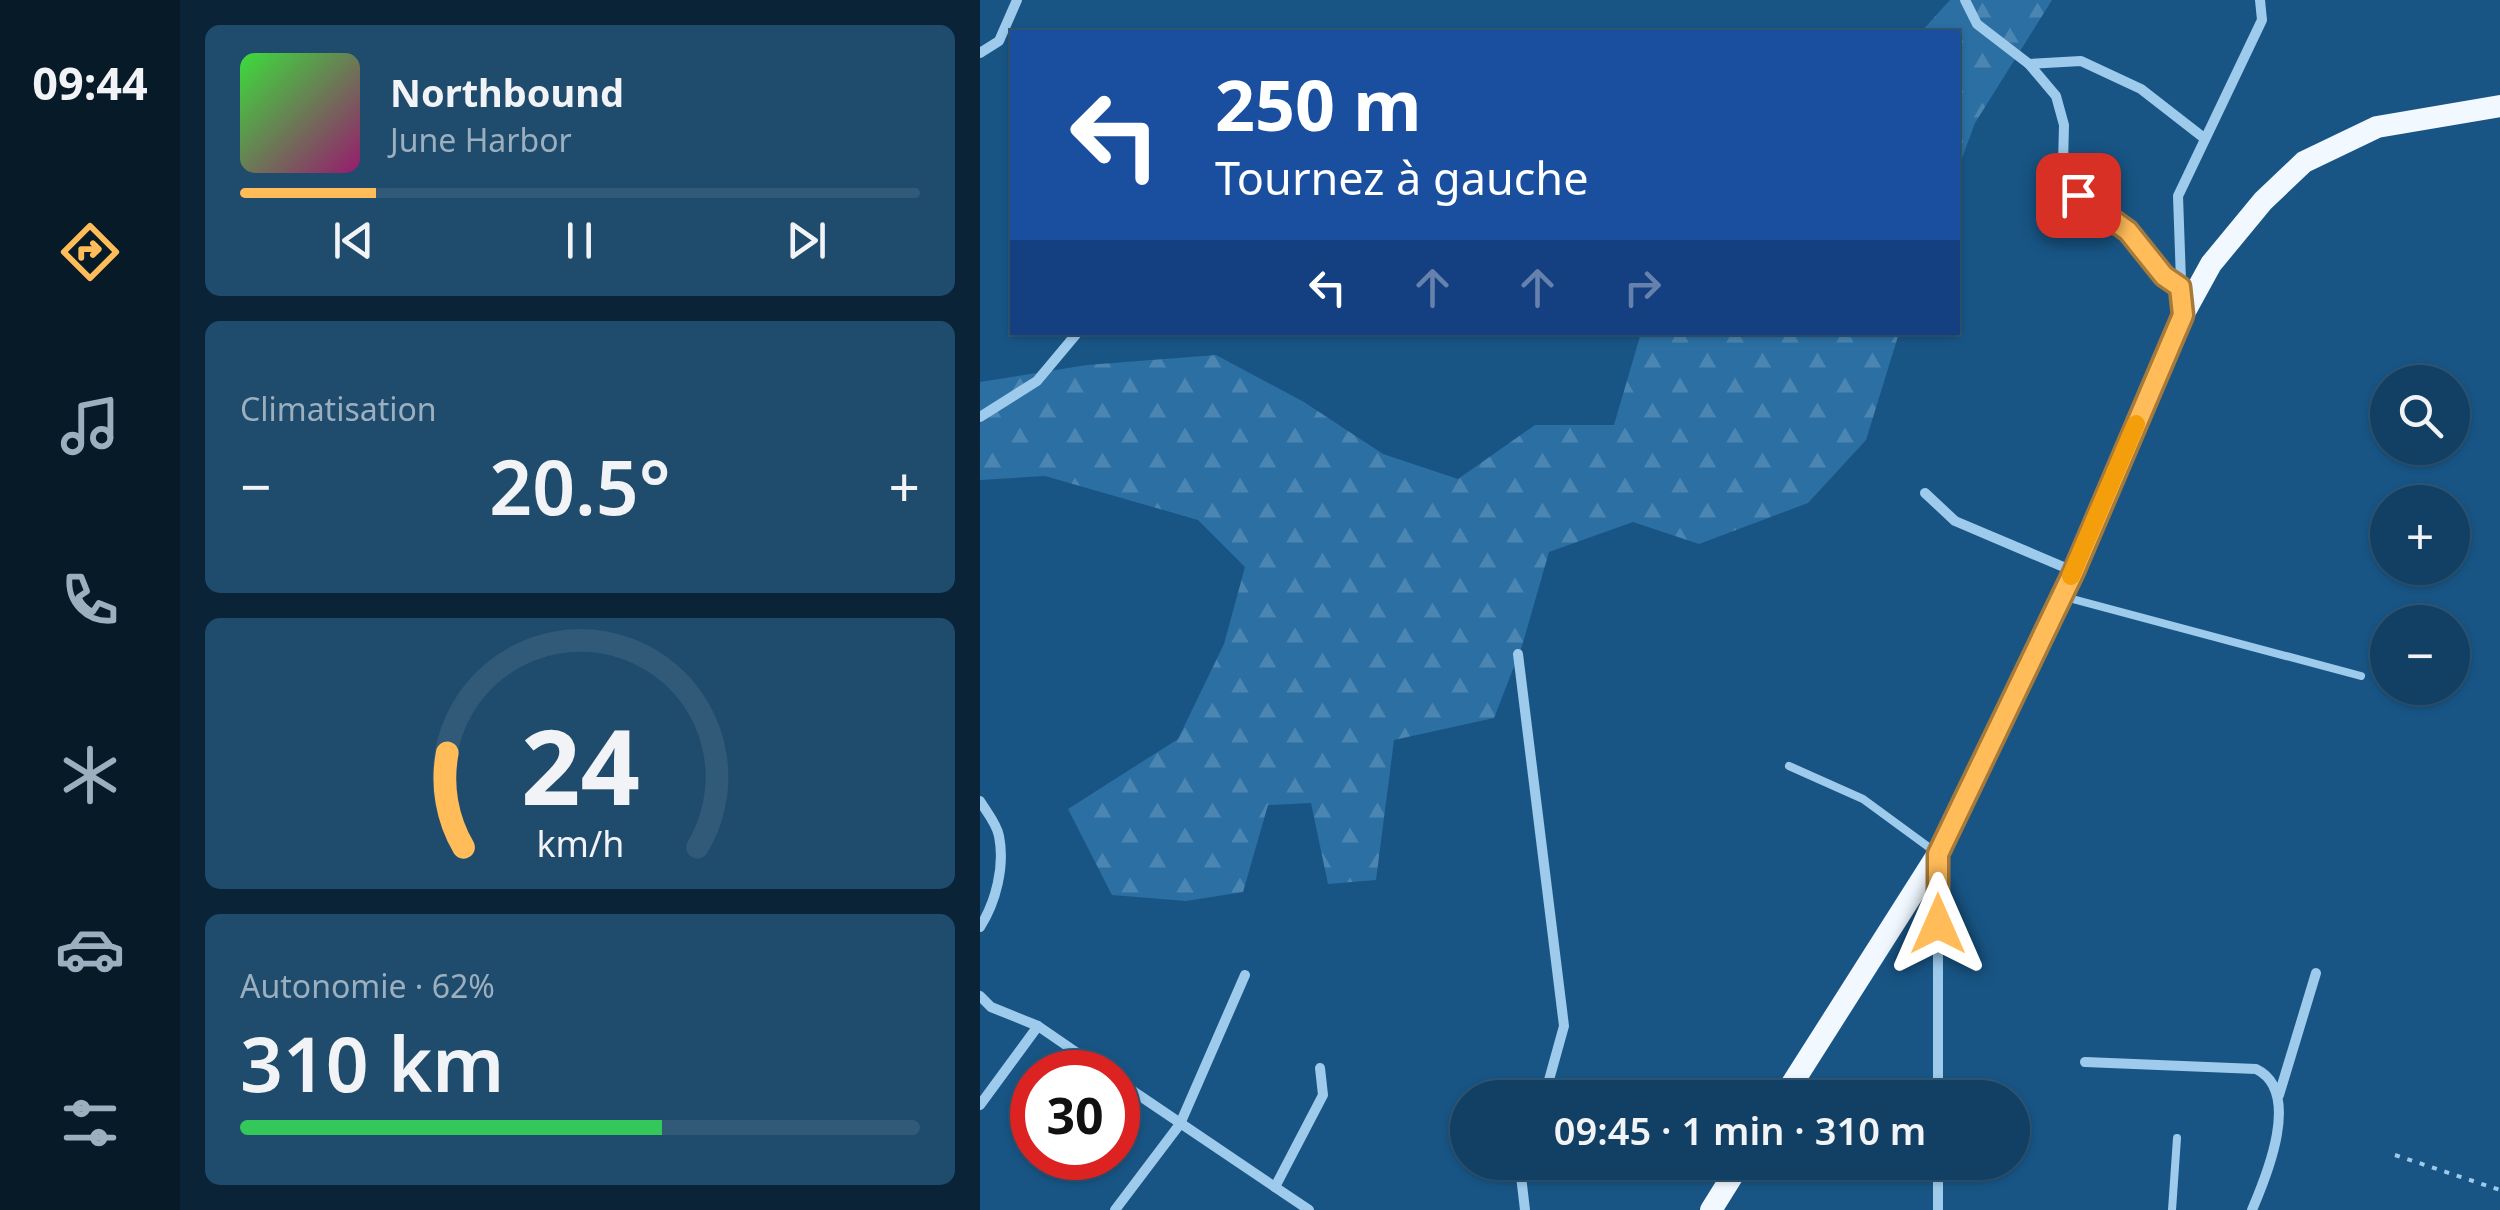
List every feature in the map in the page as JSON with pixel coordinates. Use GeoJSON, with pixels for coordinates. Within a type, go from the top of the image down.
{"type":"FeatureCollection","features":[{"type":"Feature","properties":{"kind":"highway"},"geometry":{"type":"LineString","coordinates":[[1794,1080],[1938,854],[2074,571],[2183,315],[2212,264],[2262,201],[2304,162],[2377,127],[2500,106]]}},
{"type":"Feature","properties":{"kind":"highway"},"geometry":{"type":"LineString","coordinates":[[1711,1210],[1730,1180]]}},
{"type":"Feature","properties":{"kind":"street"},"geometry":{"type":"LineString","coordinates":[[980,53],[999,41],[1017,0]]}},
{"type":"Feature","properties":{"kind":"street"},"geometry":{"type":"LineString","coordinates":[[1965,0],[1976,24],[2029,64],[2056,96],[2064,125],[2063,165],[2078,195],[2128,231],[2164,276],[2180,287]]}},
{"type":"Feature","properties":{"kind":"street"},"geometry":{"type":"LineString","coordinates":[[2183,315],[2178,196],[2262,20],[2260,0]]}},
{"type":"Feature","properties":{"kind":"street"},"geometry":{"type":"LineString","coordinates":[[2029,64],[2081,61],[2141,89],[2204,138]]}},
{"type":"Feature","properties":{"kind":"street"},"geometry":{"type":"LineString","coordinates":[[981,413],[1037,380],[1075,335]]}},
{"type":"Feature","properties":{"kind":"street"},"geometry":{"type":"LineString","coordinates":[[1925,493],[1955,521],[2074,571]]}},
{"type":"Feature","properties":{"kind":"street"},"geometry":{"type":"LineString","coordinates":[[1518,654],[1564,1026],[1549,1080]]}},
{"type":"Feature","properties":{"kind":"street"},"geometry":{"type":"LineString","coordinates":[[980,801],[999,834],[1000,876],[990,912],[980,928]]}},
{"type":"Feature","properties":{"kind":"street"},"geometry":{"type":"LineString","coordinates":[[1938,854],[1938,1080]]}},
{"type":"Feature","properties":{"kind":"street"},"geometry":{"type":"LineString","coordinates":[[2252,1210],[2270,1168],[2279,1095],[2316,974]]}},
{"type":"Feature","properties":{"kind":"street"},"geometry":{"type":"LineString","coordinates":[[1115,1210],[1180,1124],[1244,975]]}},
{"type":"Feature","properties":{"kind":"street"},"geometry":{"type":"LineString","coordinates":[[980,996],[991,1007],[1038,1026],[1073,1050]]}},
{"type":"Feature","properties":{"kind":"street"},"geometry":{"type":"LineString","coordinates":[[980,1104],[1038,1026]]}},
{"type":"Feature","properties":{"kind":"street"},"geometry":{"type":"LineString","coordinates":[[2085,1062],[2256,1069],[2267,1074],[2279,1095]]}},
{"type":"Feature","properties":{"kind":"street"},"geometry":{"type":"LineString","coordinates":[[1275,1188],[1324,1095],[1320,1068]]}},
{"type":"Feature","properties":{"kind":"street"},"geometry":{"type":"LineString","coordinates":[[1140,1096],[1309,1210]]}},
{"type":"Feature","properties":{"kind":"street"},"geometry":{"type":"LineString","coordinates":[[1522,1180],[1526,1210]]}},
{"type":"Feature","properties":{"kind":"street"},"geometry":{"type":"LineString","coordinates":[[1938,1180],[1938,1210]]}},
{"type":"Feature","properties":{"kind":"lane"},"geometry":{"type":"LineString","coordinates":[[2060,596],[2361,676]]}},
{"type":"Feature","properties":{"kind":"lane"},"geometry":{"type":"LineString","coordinates":[[1789,766],[1864,798],[1938,854]]}},
{"type":"Feature","properties":{"kind":"lane"},"geometry":{"type":"LineString","coordinates":[[2172,1210],[2176,1138]]}},
{"type":"Feature","properties":{"kind":"path"},"geometry":{"type":"LineString","coordinates":[[2396,1155],[2500,1190]]}},
{"type":"Feature","properties":{"kind":"green space"},"geometry":{"type":"Polygon","coordinates":[[[1950,0],[2052,0],[1975,123],[1960,164],[1960,30],[1923,30],[1950,0]]]}},
{"type":"Feature","properties":{"kind":"green space"},"geometry":{"type":"Polygon","coordinates":[[[1640,335],[1898,335],[1866,440],[1808,503],[1699,544],[1633,522],[1549,552],[1522,646],[1494,718],[1394,740],[1376,880],[1328,884],[1311,803],[1268,805],[1243,892],[1186,901],[1112,895],[1068,809],[1178,739],[1224,644],[1245,567],[1198,520],[1045,476],[980,480],[980,382],[1087,365],[1216,355],[1304,402],[1383,454],[1458,479],[1535,425],[1614,425],[1640,335]]]}},
{"type":"Feature","properties":{"kind":"slow traffic"},"geometry":{"type":"LineString","coordinates":[[2071,576],[2136,424]]}},
{"type":"Feature","properties":{"kind":"route"},"geometry":{"type":"LineString","coordinates":[[1938,924],[1938,854],[2074,571],[2183,315],[2180,287],[2164,276],[2128,231],[2078,195]]}}]}
